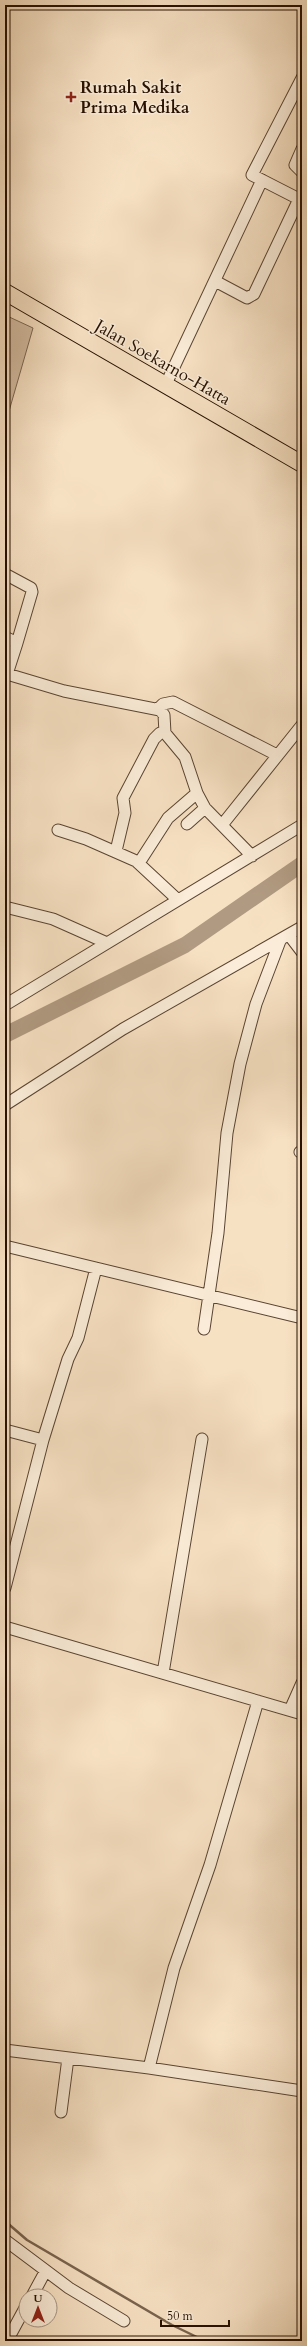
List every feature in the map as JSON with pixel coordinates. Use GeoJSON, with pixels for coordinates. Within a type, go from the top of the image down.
{"type":"FeatureCollection","features":[{"type":"Feature","properties":{"kind":"highway","name":"Jalan Soekarno-Hatta"},"geometry":{"type":"LineString","coordinates":[[5,292],[302,464]]}},
{"type":"Feature","properties":{"kind":"street"},"geometry":{"type":"LineString","coordinates":[[215,281],[247,298],[254,294],[299,199],[252,175],[302,78]]}},
{"type":"Feature","properties":{"kind":"street"},"geometry":{"type":"LineString","coordinates":[[302,149],[295,166],[302,172]]}},
{"type":"Feature","properties":{"kind":"street"},"geometry":{"type":"LineString","coordinates":[[166,384],[262,180]]}},
{"type":"Feature","properties":{"kind":"street"},"geometry":{"type":"LineString","coordinates":[[5,574],[31,588],[32,592],[6,677],[64,691],[158,709],[164,715],[160,735],[123,798],[125,813],[116,851]]}},
{"type":"Feature","properties":{"kind":"street"},"geometry":{"type":"LineString","coordinates":[[5,637],[17,643]]}},
{"type":"Feature","properties":{"kind":"street"},"geometry":{"type":"LineString","coordinates":[[158,709],[163,704],[173,702],[277,755]]}},
{"type":"Feature","properties":{"kind":"street"},"geometry":{"type":"LineString","coordinates":[[222,825],[302,725]]}},
{"type":"Feature","properties":{"kind":"street"},"geometry":{"type":"LineString","coordinates":[[160,735],[185,757],[194,795],[202,810],[222,825],[252,856]]}},
{"type":"Feature","properties":{"kind":"street"},"geometry":{"type":"LineString","coordinates":[[138,863],[168,818],[194,795]]}},
{"type":"Feature","properties":{"kind":"street"},"geometry":{"type":"LineString","coordinates":[[187,824],[202,810]]}},
{"type":"Feature","properties":{"kind":"street"},"geometry":{"type":"LineString","coordinates":[[5,1005],[302,825]]}},
{"type":"Feature","properties":{"kind":"street"},"geometry":{"type":"LineString","coordinates":[[58,830],[116,851],[138,863],[178,900]]}},
{"type":"Feature","properties":{"kind":"street"},"geometry":{"type":"LineString","coordinates":[[5,907],[54,919],[108,943]]}},
{"type":"Feature","properties":{"kind":"street"},"geometry":{"type":"LineString","coordinates":[[5,1106],[123,1030],[302,927]]}},
{"type":"Feature","properties":{"kind":"street"},"geometry":{"type":"LineString","coordinates":[[284,938],[302,952]]}},
{"type":"Feature","properties":{"kind":"street"},"geometry":{"type":"LineString","coordinates":[[204,1328],[218,1233],[227,1133],[240,1064],[256,1004],[284,938]]}},
{"type":"Feature","properties":{"kind":"street"},"geometry":{"type":"LineString","coordinates":[[5,1246],[302,1318]]}},
{"type":"Feature","properties":{"kind":"street"},"geometry":{"type":"LineString","coordinates":[[5,1588],[43,1440],[68,1359],[78,1338],[96,1268]]}},
{"type":"Feature","properties":{"kind":"street"},"geometry":{"type":"LineString","coordinates":[[5,1430],[43,1440]]}},
{"type":"Feature","properties":{"kind":"street"},"geometry":{"type":"LineString","coordinates":[[163,1673],[202,1439]]}},
{"type":"Feature","properties":{"kind":"street"},"geometry":{"type":"LineString","coordinates":[[5,1627],[302,1714]]}},
{"type":"Feature","properties":{"kind":"street"},"geometry":{"type":"LineString","coordinates":[[290,1710],[302,1682]]}},
{"type":"Feature","properties":{"kind":"street"},"geometry":{"type":"LineString","coordinates":[[149,2068],[174,1968],[210,1865],[258,1701]]}},
{"type":"Feature","properties":{"kind":"street"},"geometry":{"type":"LineString","coordinates":[[5,2050],[149,2068],[302,2091]]}},
{"type":"Feature","properties":{"kind":"street"},"geometry":{"type":"LineString","coordinates":[[61,2112],[68,2058]]}},
{"type":"Feature","properties":{"kind":"street"},"geometry":{"type":"LineString","coordinates":[[5,2240],[45,2272],[84,2299],[124,2321]]}},
{"type":"Feature","properties":{"kind":"street"},"geometry":{"type":"LineString","coordinates":[[36,2288],[45,2272]]}},
{"type":"Feature","properties":{"kind":"street"},"geometry":{"type":"LineString","coordinates":[[7,2341],[18,2321]]}},
{"type":"Feature","properties":{"kind":"shaded area"},"geometry":{"type":"Polygon","coordinates":[[[5,315],[33,328],[5,425],[5,315]]]}},
{"type":"Feature","properties":{"kind":"waterway"},"geometry":{"type":"LineString","coordinates":[[5,1035],[185,945],[302,864]]}},
{"type":"Feature","properties":{"kind":"waterway"},"geometry":{"type":"LineString","coordinates":[[5,2221],[27,2240],[172,2325],[205,2341]]}},
{"type":"Feature","properties":{"kind":"place","name":"Rumah Sakit Prima Medika"},"geometry":{"type":"Point","coordinates":[71,97]}}]}
